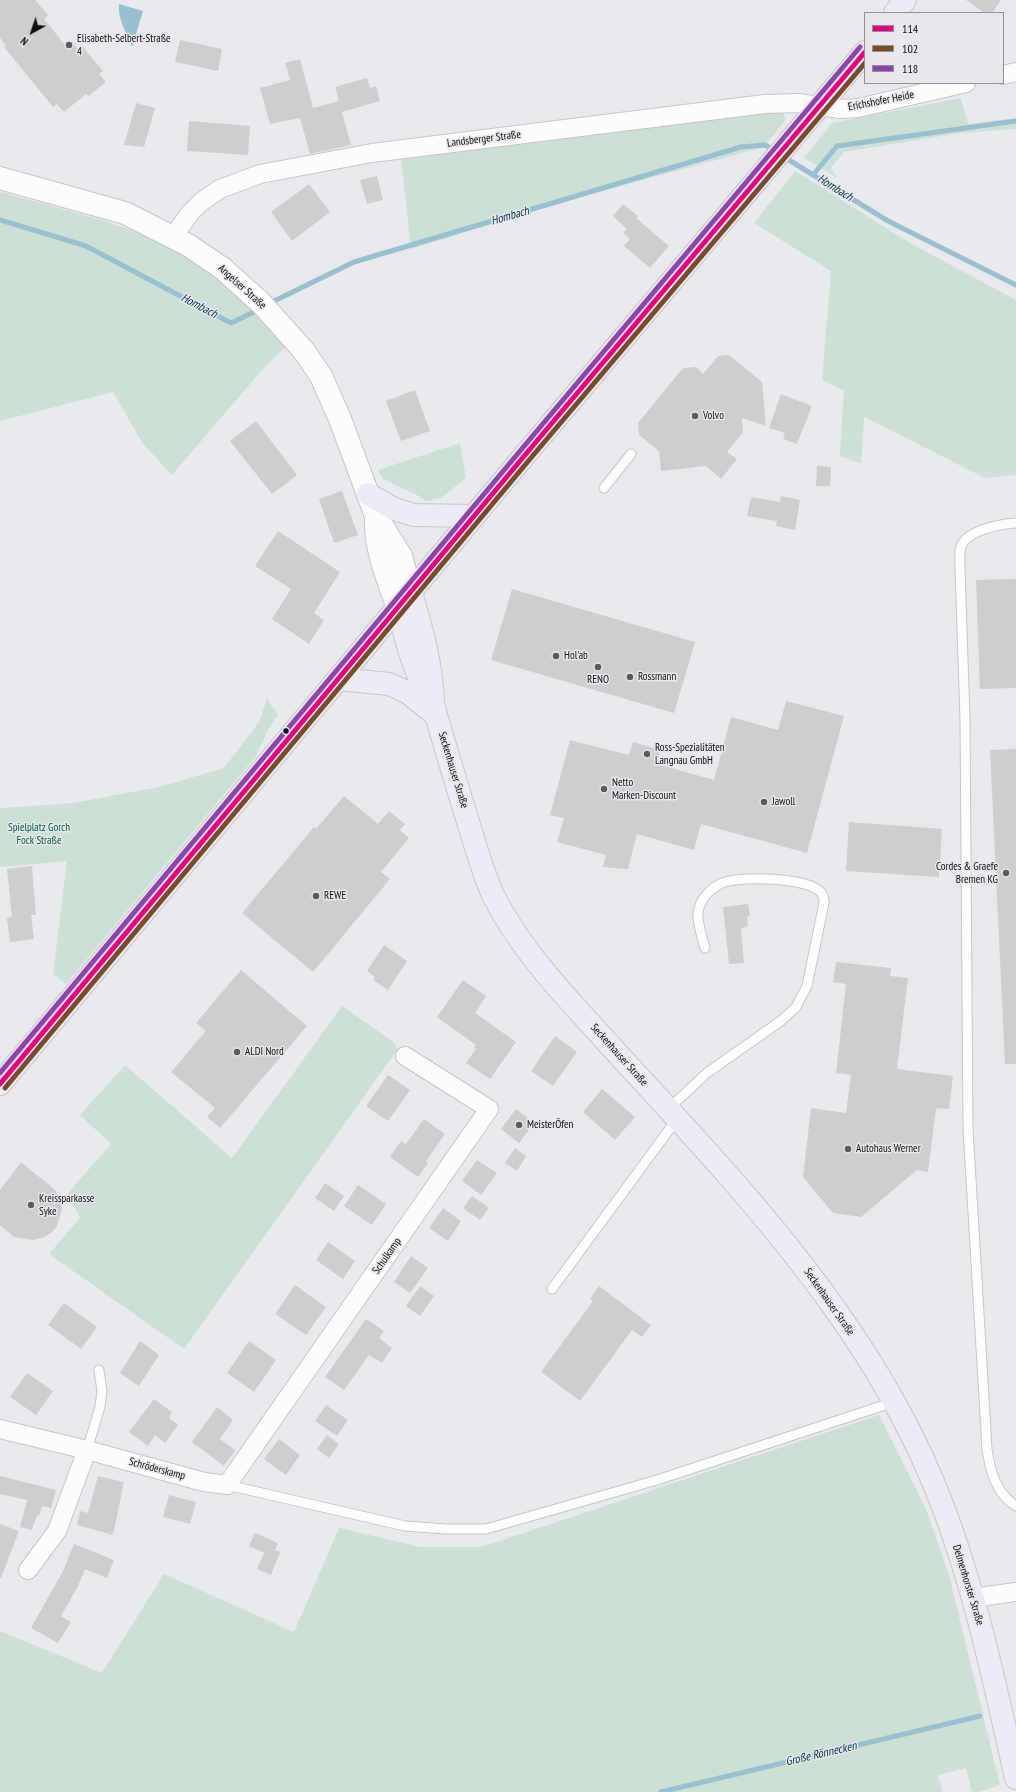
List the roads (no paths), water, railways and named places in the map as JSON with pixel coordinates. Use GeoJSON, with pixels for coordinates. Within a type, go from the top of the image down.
{"type":"FeatureCollection","features":[{"type":"Feature","properties":{"kind":"main road"},"geometry":{"type":"LineString","coordinates":[[896,12],[905,0]]}},
{"type":"Feature","properties":{"kind":"main road"},"geometry":{"type":"LineString","coordinates":[[0,1084],[474,516],[864,53]]}},
{"type":"Feature","properties":{"kind":"main road","name":"Angelser Straße"},"geometry":{"type":"LineString","coordinates":[[0,178],[125,213],[173,237],[222,268],[267,310],[304,351],[321,376],[340,419],[376,516],[375,532],[382,560],[404,601]]}},
{"type":"Feature","properties":{"kind":"main road"},"geometry":{"type":"LineString","coordinates":[[368,494],[394,508],[414,515],[474,516]]}},
{"type":"Feature","properties":{"kind":"main road","name":"Seckenhauser Straße"},"geometry":{"type":"LineString","coordinates":[[404,601],[409,650],[423,689],[435,710],[482,869],[494,896],[512,927],[542,969],[672,1114],[800,1261],[837,1311],[894,1401]]}},
{"type":"Feature","properties":{"kind":"main road"},"geometry":{"type":"LineString","coordinates":[[338,679],[389,684],[407,692],[435,710]]}},
{"type":"Feature","properties":{"kind":"main road","name":"Delmenhorster Straße"},"geometry":{"type":"LineString","coordinates":[[894,1401],[931,1477],[959,1552],[973,1598],[998,1695],[1016,1778]]}},
{"type":"Feature","properties":{"kind":"street"},"geometry":{"type":"LineString","coordinates":[[1004,74],[1016,72]]}},
{"type":"Feature","properties":{"kind":"street","name":"Erichshofer Heide"},"geometry":{"type":"LineString","coordinates":[[820,107],[840,109],[858,108],[962,84]]}},
{"type":"Feature","properties":{"kind":"street","name":"Landsberger Straße"},"geometry":{"type":"LineString","coordinates":[[173,237],[196,207],[220,189],[260,174],[301,165],[372,153],[765,104],[798,103],[820,107]]}},
{"type":"Feature","properties":{"kind":"street","name":"Schulkamp"},"geometry":{"type":"LineString","coordinates":[[228,1485],[489,1109],[405,1056]]}},
{"type":"Feature","properties":{"kind":"street","name":"Schröderskamp"},"geometry":{"type":"LineString","coordinates":[[0,1429],[87,1450],[204,1482],[228,1485]]}},
{"type":"Feature","properties":{"kind":"street"},"geometry":{"type":"LineString","coordinates":[[28,1570],[57,1531],[87,1450]]}},
{"type":"Feature","properties":{"kind":"street"},"geometry":{"type":"LineString","coordinates":[[973,1598],[1016,1592]]}},
{"type":"Feature","properties":{"kind":"lane"},"geometry":{"type":"LineString","coordinates":[[604,488],[631,454]]}},
{"type":"Feature","properties":{"kind":"lane"},"geometry":{"type":"LineString","coordinates":[[1016,523],[1004,524],[983,530],[964,540],[961,548],[960,569],[965,719],[968,1128],[986,1449],[990,1467],[997,1484],[1004,1496],[1016,1506]]}},
{"type":"Feature","properties":{"kind":"lane"},"geometry":{"type":"LineString","coordinates":[[552,1289],[672,1114],[707,1073],[782,1020],[796,1007],[807,986],[824,903],[822,894],[813,887],[798,883],[768,879],[744,878],[721,883],[701,902],[698,914],[705,948]]}},
{"type":"Feature","properties":{"kind":"lane"},"geometry":{"type":"LineString","coordinates":[[87,1450],[100,1407],[102,1391],[99,1370]]}},
{"type":"Feature","properties":{"kind":"lane"},"geometry":{"type":"LineString","coordinates":[[228,1485],[405,1526],[446,1529],[486,1529],[657,1480],[894,1401]]}},
{"type":"Feature","properties":{"kind":"water"},"geometry":{"type":"Polygon","coordinates":[[[119,4],[143,11],[132,47],[119,15],[119,4]]]}},
{"type":"Feature","properties":{"kind":"waterway"},"geometry":{"type":"LineString","coordinates":[[813,175],[837,146],[1016,121]]}},
{"type":"Feature","properties":{"kind":"waterway","name":"Hombach"},"geometry":{"type":"LineString","coordinates":[[268,304],[354,262],[741,147],[765,145],[774,150]]}},
{"type":"Feature","properties":{"kind":"waterway","name":"Hombach"},"geometry":{"type":"LineString","coordinates":[[784,157],[888,221],[1016,285]]}},
{"type":"Feature","properties":{"kind":"waterway","name":"Hombach"},"geometry":{"type":"LineString","coordinates":[[0,220],[86,246],[231,323],[260,309]]}},
{"type":"Feature","properties":{"kind":"waterway","name":"Große Rönnecken"},"geometry":{"type":"LineString","coordinates":[[661,1792],[980,1716]]}},
{"type":"Feature","properties":{"kind":"place","name":"Elisabeth-Selbert-Straße 4"},"geometry":{"type":"Point","coordinates":[69,45]}},
{"type":"Feature","properties":{"kind":"place","name":"Volvo"},"geometry":{"type":"Point","coordinates":[695,416]}},
{"type":"Feature","properties":{"kind":"place","name":"Hol'ab"},"geometry":{"type":"Point","coordinates":[556,656]}},
{"type":"Feature","properties":{"kind":"place","name":"RENO"},"geometry":{"type":"Point","coordinates":[598,667]}},
{"type":"Feature","properties":{"kind":"place","name":"Rossmann"},"geometry":{"type":"Point","coordinates":[630,677]}},
{"type":"Feature","properties":{"kind":"place","name":"Ross-Spezialitäten Langnau GmbH"},"geometry":{"type":"Point","coordinates":[647,754]}},
{"type":"Feature","properties":{"kind":"place","name":"Netto Marken-Discount"},"geometry":{"type":"Point","coordinates":[604,789]}},
{"type":"Feature","properties":{"kind":"place","name":"Jawoll"},"geometry":{"type":"Point","coordinates":[764,802]}},
{"type":"Feature","properties":{"kind":"place","name":"Cordes & Graefe Bremen KG"},"geometry":{"type":"Point","coordinates":[1006,873]}},
{"type":"Feature","properties":{"kind":"place","name":"REWE"},"geometry":{"type":"Point","coordinates":[316,896]}},
{"type":"Feature","properties":{"kind":"place","name":"ALDI Nord"},"geometry":{"type":"Point","coordinates":[237,1052]}},
{"type":"Feature","properties":{"kind":"place","name":"MeisterÖfen"},"geometry":{"type":"Point","coordinates":[519,1125]}},
{"type":"Feature","properties":{"kind":"place","name":"Autohaus Werner"},"geometry":{"type":"Point","coordinates":[848,1149]}},
{"type":"Feature","properties":{"kind":"place","name":"Kreissparkasse Syke"},"geometry":{"type":"Point","coordinates":[31,1205]}},
{"type":"Feature","properties":{"kind":"park label","name":"Spielplatz Gorch Fock Straße"},"geometry":{"type":"Point","coordinates":[39,834]}}]}
